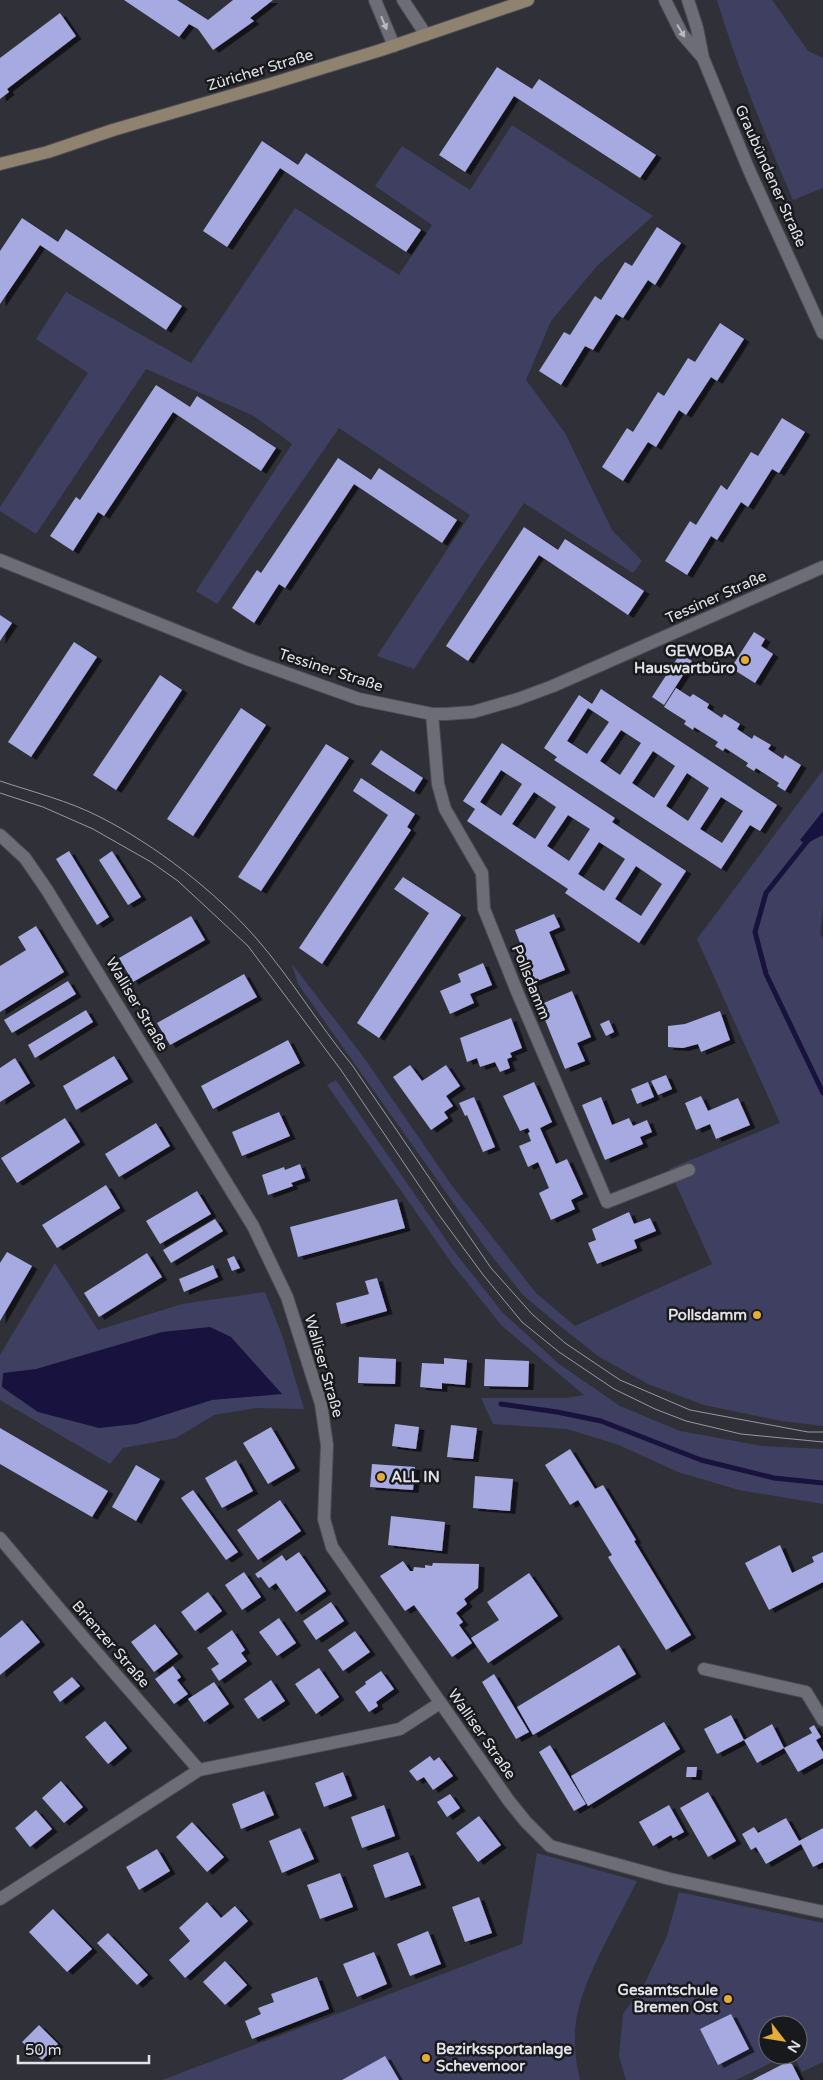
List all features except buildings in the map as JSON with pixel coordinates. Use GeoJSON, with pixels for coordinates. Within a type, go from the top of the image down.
{"type":"FeatureCollection","features":[{"type":"Feature","properties":{"kind":"main road","name":"Züricher Straße"},"geometry":{"type":"LineString","coordinates":[[0,164],[48,152],[113,130],[229,97],[394,46],[528,0]]}},
{"type":"Feature","properties":{"kind":"street"},"geometry":{"type":"LineString","coordinates":[[375,0],[394,46]]}},
{"type":"Feature","properties":{"kind":"street"},"geometry":{"type":"LineString","coordinates":[[403,0],[426,35]]}},
{"type":"Feature","properties":{"kind":"street","name":"Graubündener Straße"},"geometry":{"type":"LineString","coordinates":[[665,0],[682,34],[703,58]]}},
{"type":"Feature","properties":{"kind":"street","name":"Graubündener Straße"},"geometry":{"type":"LineString","coordinates":[[688,0],[697,28],[703,58],[750,170],[823,333]]}},
{"type":"Feature","properties":{"kind":"street","name":"Tessiner Straße"},"geometry":{"type":"LineString","coordinates":[[0,560],[309,682],[359,699],[432,714],[473,712],[518,699],[553,686],[823,568]]}},
{"type":"Feature","properties":{"kind":"street","name":"Pollsdamm"},"geometry":{"type":"LineString","coordinates":[[432,714],[438,784],[446,809],[482,873],[484,909],[518,994],[607,1202],[689,1170]]}},
{"type":"Feature","properties":{"kind":"street","name":"Walliser Straße"},"geometry":{"type":"LineString","coordinates":[[0,835],[25,858],[47,890],[253,1226],[287,1296],[321,1404],[327,1445],[324,1519],[332,1546],[509,1801],[526,1822],[550,1846],[670,1879],[823,1912]]}},
{"type":"Feature","properties":{"kind":"street","name":"Brienzer Straße"},"geometry":{"type":"LineString","coordinates":[[0,1538],[199,1770]]}},
{"type":"Feature","properties":{"kind":"street"},"geometry":{"type":"LineString","coordinates":[[704,1669],[806,1692],[823,1720]]}},
{"type":"Feature","properties":{"kind":"street"},"geometry":{"type":"LineString","coordinates":[[0,1899],[199,1770],[289,1750],[400,1729],[440,1703]]}},
{"type":"Feature","properties":{"kind":"shaded area"},"geometry":{"type":"Polygon","coordinates":[[[717,0],[772,0],[808,51],[823,58],[823,188],[793,200],[752,102],[717,0]]]}},
{"type":"Feature","properties":{"kind":"shaded area"},"geometry":{"type":"Polygon","coordinates":[[[512,125],[653,216],[597,266],[551,321],[526,380],[565,433],[612,530],[642,561],[633,573],[524,503],[414,669],[377,656],[470,515],[339,428],[217,604],[196,591],[292,444],[254,416],[146,369],[36,534],[0,511],[0,507],[88,373],[36,339],[66,292],[191,363],[295,208],[399,275],[432,225],[375,186],[402,146],[470,190],[512,125]]]}},
{"type":"Feature","properties":{"kind":"shaded area"},"geometry":{"type":"Polygon","coordinates":[[[823,770],[823,907],[820,934],[823,940],[823,1426],[781,1421],[704,1405],[648,1384],[598,1356],[523,1295],[487,1250],[298,984],[292,964],[362,1055],[450,1183],[536,1293],[575,1326],[712,1264],[669,1169],[780,1123],[697,939],[823,770]]]}},
{"type":"Feature","properties":{"kind":"shaded area"},"geometry":{"type":"Polygon","coordinates":[[[823,811],[823,835],[805,844],[800,840],[823,811]]]}},
{"type":"Feature","properties":{"kind":"shaded area"},"geometry":{"type":"Polygon","coordinates":[[[336,1080],[453,1250],[503,1313],[559,1364],[620,1406],[680,1431],[762,1446],[823,1449],[823,1504],[739,1490],[678,1472],[619,1445],[567,1429],[493,1424],[481,1398],[567,1398],[584,1395],[502,1326],[453,1265],[327,1085],[336,1080]]]}},
{"type":"Feature","properties":{"kind":"shaded area"},"geometry":{"type":"Polygon","coordinates":[[[55,1263],[98,1330],[182,1304],[265,1292],[282,1335],[304,1409],[256,1408],[214,1415],[176,1438],[123,1448],[110,1464],[0,1400],[0,1355],[55,1263]]]}},
{"type":"Feature","properties":{"kind":"shaded area"},"geometry":{"type":"Polygon","coordinates":[[[210,1327],[231,1337],[282,1394],[212,1400],[136,1424],[99,1428],[38,1412],[2,1387],[3,1373],[36,1369],[162,1332],[210,1327]]]}},
{"type":"Feature","properties":{"kind":"shaded area"},"geometry":{"type":"Polygon","coordinates":[[[537,1853],[637,1881],[603,1947],[581,1999],[577,2015],[575,2039],[580,2080],[162,2080],[522,1944],[537,1853]]]}},
{"type":"Feature","properties":{"kind":"shaded area","name":"Gesamtschule Bremen Ost"},"geometry":{"type":"Polygon","coordinates":[[[679,1892],[823,1923],[823,2062],[802,2072],[798,2065],[808,2065],[808,2015],[758,2015],[758,2065],[767,2065],[736,2080],[626,2080],[619,2056],[623,2014],[644,1985],[667,1936],[679,1892]]]}},
{"type":"Feature","properties":{"kind":"waterway"},"geometry":{"type":"LineString","coordinates":[[809,839],[766,893],[755,932],[766,974],[823,1093]]}},
{"type":"Feature","properties":{"kind":"waterway"},"geometry":{"type":"LineString","coordinates":[[501,1404],[601,1421],[701,1460],[774,1478],[823,1483]]}},
{"type":"Feature","properties":{"kind":"tram line"},"geometry":{"type":"LineString","coordinates":[[0,781],[76,806],[121,828],[183,870],[240,920],[281,969],[352,1065],[491,1268],[532,1314],[565,1343],[620,1380],[690,1410],[808,1432],[823,1432]]}},
{"type":"Feature","properties":{"kind":"tram line"},"geometry":{"type":"LineString","coordinates":[[0,793],[43,807],[93,829],[151,862],[178,881],[248,946],[341,1070],[439,1215],[484,1276],[522,1322],[559,1352],[614,1389],[655,1409],[686,1421],[741,1434],[823,1442]]}},
{"type":"Feature","properties":{"kind":"place","name":"GEWOBA Hauswartbüro"},"geometry":{"type":"Point","coordinates":[745,660]}},
{"type":"Feature","properties":{"kind":"place","name":"Pollsdamm"},"geometry":{"type":"Point","coordinates":[757,1315]}},
{"type":"Feature","properties":{"kind":"place","name":"ALL IN"},"geometry":{"type":"Point","coordinates":[381,1477]}},
{"type":"Feature","properties":{"kind":"place","name":"Gesamtschule Bremen Ost"},"geometry":{"type":"Point","coordinates":[728,1999]}},
{"type":"Feature","properties":{"kind":"place","name":"Bezirkssportanlage Schevemoor"},"geometry":{"type":"Point","coordinates":[426,2058]}}]}
